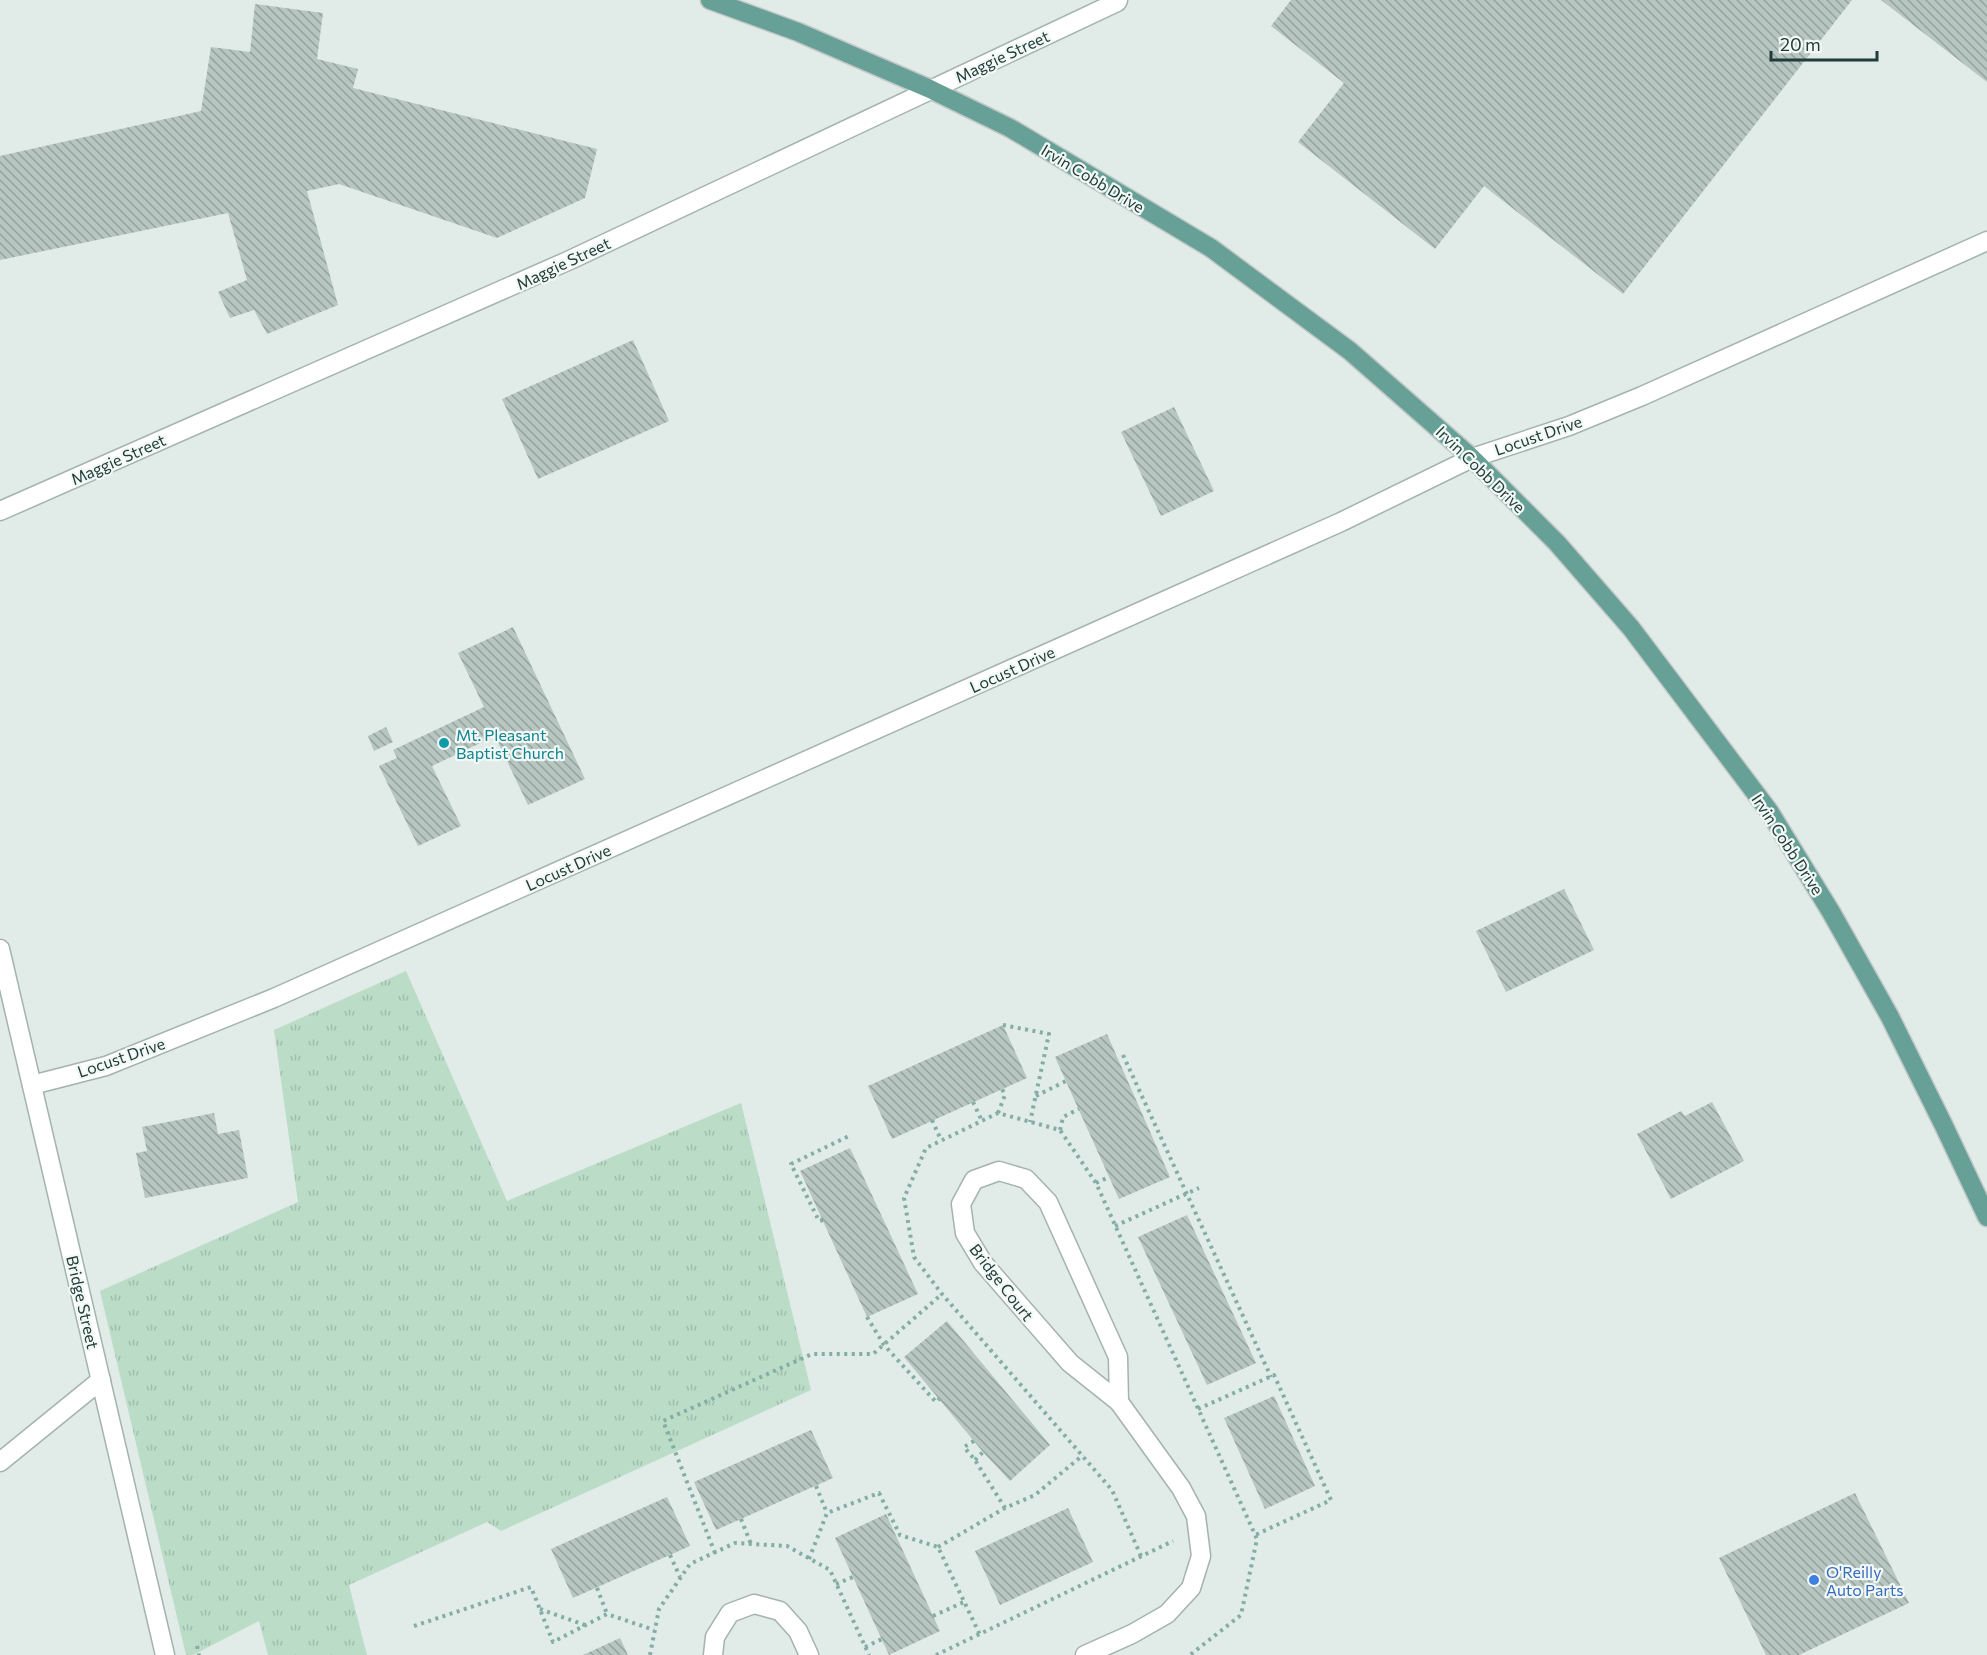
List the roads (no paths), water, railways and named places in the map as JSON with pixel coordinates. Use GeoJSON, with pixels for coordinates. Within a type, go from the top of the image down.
{"type":"FeatureCollection","features":[{"type":"Feature","properties":{"kind":"main road","name":"Irvin Cobb Drive"},"geometry":{"type":"LineString","coordinates":[[710,0],[798,32],[930,89],[1010,128],[1211,249],[1350,351],[1472,458],[1557,543],[1631,628],[1769,811],[1831,912],[1890,1017],[1987,1217]]}},
{"type":"Feature","properties":{"kind":"street","name":"Maggie Street"},"geometry":{"type":"LineString","coordinates":[[0,512],[570,261],[1118,0]]}},
{"type":"Feature","properties":{"kind":"street","name":"Locust Drive"},"geometry":{"type":"LineString","coordinates":[[32,1084],[106,1066],[274,998],[1330,527],[1472,458],[1569,426],[1642,396],[1987,241]]}},
{"type":"Feature","properties":{"kind":"street","name":"Bridge Street"},"geometry":{"type":"LineString","coordinates":[[0,948],[165,1655]]}},
{"type":"Feature","properties":{"kind":"street","name":"Bridge Court"},"geometry":{"type":"LineString","coordinates":[[1085,1655],[1132,1634],[1167,1614],[1191,1588],[1201,1556],[1196,1516],[1181,1488],[1119,1402],[1070,1363],[983,1263],[965,1233],[961,1204],[974,1180],[999,1171],[1026,1179],[1048,1202],[1118,1357],[1119,1402]]}},
{"type":"Feature","properties":{"kind":"street"},"geometry":{"type":"LineString","coordinates":[[0,1462],[101,1380]]}},
{"type":"Feature","properties":{"kind":"street"},"geometry":{"type":"LineString","coordinates":[[713,1655],[715,1637],[730,1613],[754,1604],[780,1611],[798,1631],[809,1655]]}},
{"type":"Feature","properties":{"kind":"place","name":"Mt. Pleasant Baptist Church"},"geometry":{"type":"Point","coordinates":[444,743]}},
{"type":"Feature","properties":{"kind":"place","name":"O'Reilly Auto Parts"},"geometry":{"type":"Point","coordinates":[1814,1580]}}]}
